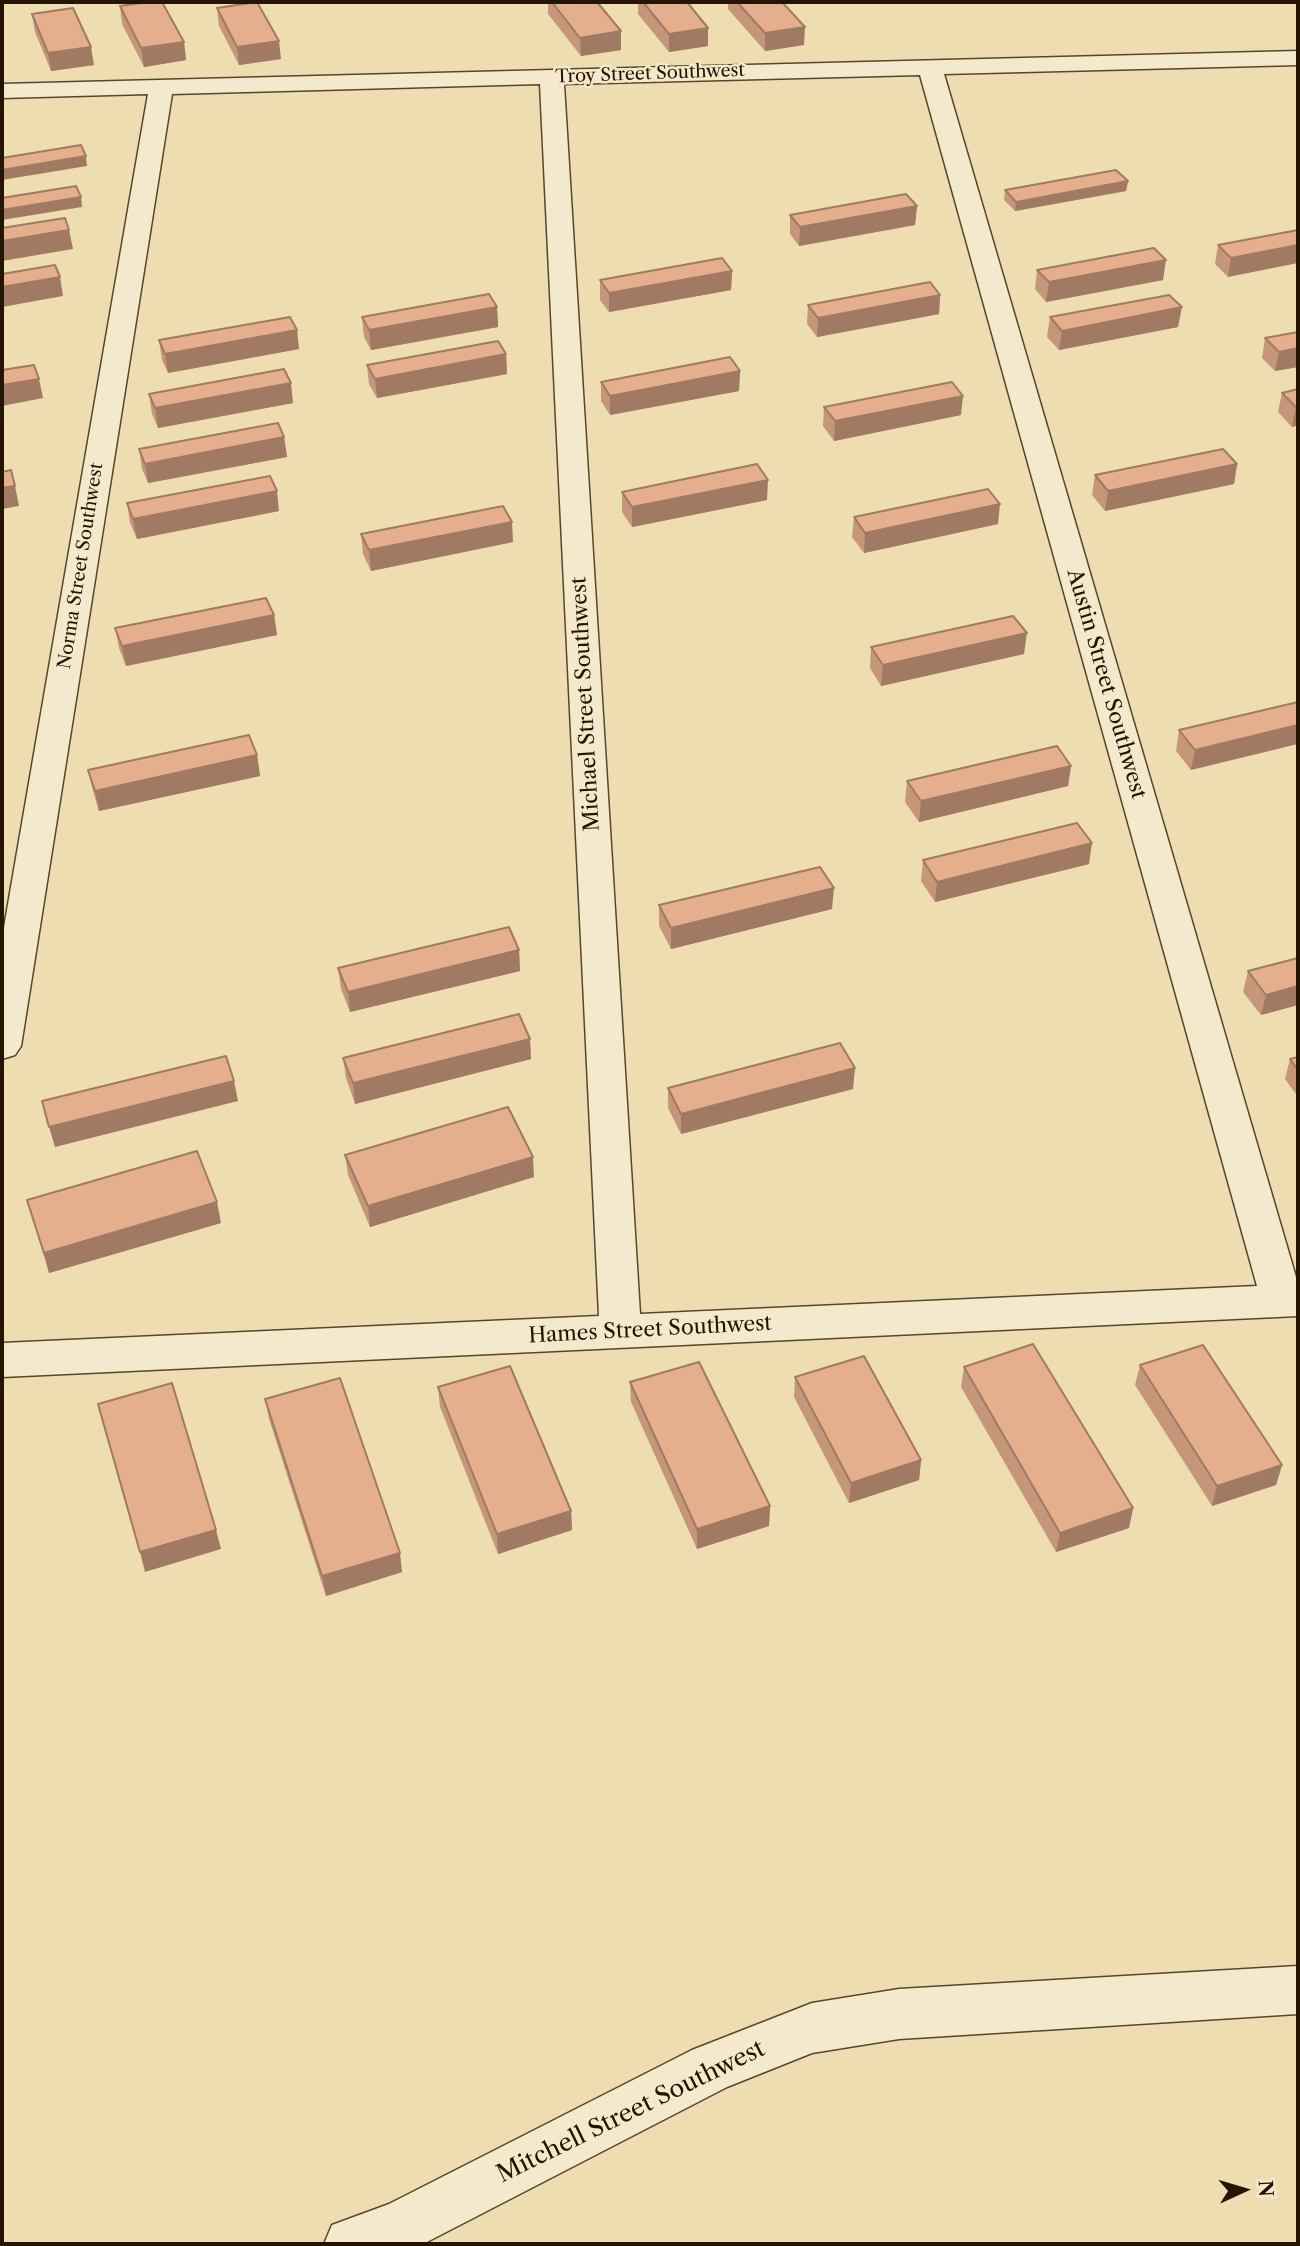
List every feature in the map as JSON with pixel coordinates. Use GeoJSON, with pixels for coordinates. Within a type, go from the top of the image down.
{"type":"FeatureCollection","features":[{"type":"Feature","properties":{"kind":"street","name":"Troy Street Southwest"},"geometry":{"type":"LineString","coordinates":[[2,91],[1298,58]]}},
{"type":"Feature","properties":{"kind":"street","name":"Austin Street Southwest"},"geometry":{"type":"LineString","coordinates":[[930,67],[1290,1301]]}},
{"type":"Feature","properties":{"kind":"street","name":"Michael Street Southwest"},"geometry":{"type":"LineString","coordinates":[[552,77],[620,1331]]}},
{"type":"Feature","properties":{"kind":"street","name":"Norma Street Southwest"},"geometry":{"type":"LineString","coordinates":[[2,1046],[161,86]]}},
{"type":"Feature","properties":{"kind":"street","name":"Hames Street Southwest"},"geometry":{"type":"LineString","coordinates":[[2,1360],[1290,1301]]}},
{"type":"Feature","properties":{"kind":"street","name":"Mitchell Street Southwest"},"geometry":{"type":"LineString","coordinates":[[351,2244],[400,2227],[710,2068],[813,2028],[899,2014],[1298,1990]]}},
{"type":"Feature","properties":{"kind":"building"},"geometry":{"type":"Polygon","coordinates":[[[162,2],[184,42],[141,48],[120,6],[162,2]]]}},
{"type":"Feature","properties":{"kind":"building"},"geometry":{"type":"Polygon","coordinates":[[[257,2],[279,41],[237,47],[217,8],[257,2]]]}},
{"type":"Feature","properties":{"kind":"building"},"geometry":{"type":"Polygon","coordinates":[[[552,2],[597,2],[621,31],[580,38],[552,2]]]}},
{"type":"Feature","properties":{"kind":"building"},"geometry":{"type":"Polygon","coordinates":[[[643,2],[687,2],[708,28],[669,34],[643,2]]]}},
{"type":"Feature","properties":{"kind":"building"},"geometry":{"type":"Polygon","coordinates":[[[737,2],[782,2],[805,27],[765,33],[737,2]]]}},
{"type":"Feature","properties":{"kind":"building"},"geometry":{"type":"Polygon","coordinates":[[[73,8],[91,47],[48,53],[32,14],[73,8]]]}},
{"type":"Feature","properties":{"kind":"building"},"geometry":{"type":"Polygon","coordinates":[[[81,145],[86,156],[2,170],[2,158],[81,145]]]}},
{"type":"Feature","properties":{"kind":"building"},"geometry":{"type":"Polygon","coordinates":[[[1116,170],[1128,181],[1016,202],[1005,190],[1116,170]]]}},
{"type":"Feature","properties":{"kind":"building"},"geometry":{"type":"Polygon","coordinates":[[[76,186],[81,197],[2,210],[2,198],[76,186]]]}},
{"type":"Feature","properties":{"kind":"building"},"geometry":{"type":"Polygon","coordinates":[[[906,194],[917,206],[800,227],[790,215],[906,194]]]}},
{"type":"Feature","properties":{"kind":"building"},"geometry":{"type":"Polygon","coordinates":[[[65,218],[69,230],[2,241],[2,228],[65,218]]]}},
{"type":"Feature","properties":{"kind":"building"},"geometry":{"type":"Polygon","coordinates":[[[1298,230],[1298,245],[1231,258],[1218,245],[1298,230]]]}},
{"type":"Feature","properties":{"kind":"building"},"geometry":{"type":"Polygon","coordinates":[[[1154,248],[1166,260],[1049,282],[1037,270],[1154,248]]]}},
{"type":"Feature","properties":{"kind":"building"},"geometry":{"type":"Polygon","coordinates":[[[722,258],[732,271],[609,293],[600,280],[722,258]]]}},
{"type":"Feature","properties":{"kind":"building"},"geometry":{"type":"Polygon","coordinates":[[[55,265],[60,277],[2,287],[2,274],[55,265]]]}},
{"type":"Feature","properties":{"kind":"building"},"geometry":{"type":"Polygon","coordinates":[[[930,282],[940,295],[818,318],[808,305],[930,282]]]}},
{"type":"Feature","properties":{"kind":"building"},"geometry":{"type":"Polygon","coordinates":[[[489,294],[497,307],[369,330],[362,317],[489,294]]]}},
{"type":"Feature","properties":{"kind":"building"},"geometry":{"type":"Polygon","coordinates":[[[1169,295],[1182,307],[1062,331],[1050,317],[1169,295]]]}},
{"type":"Feature","properties":{"kind":"building"},"geometry":{"type":"Polygon","coordinates":[[[290,317],[297,330],[165,354],[159,340],[290,317]]]}},
{"type":"Feature","properties":{"kind":"building"},"geometry":{"type":"Polygon","coordinates":[[[1298,332],[1298,348],[1279,352],[1265,338],[1298,332]]]}},
{"type":"Feature","properties":{"kind":"building"},"geometry":{"type":"Polygon","coordinates":[[[498,341],[506,354],[375,379],[367,365],[498,341]]]}},
{"type":"Feature","properties":{"kind":"building"},"geometry":{"type":"Polygon","coordinates":[[[730,357],[740,371],[610,396],[601,382],[730,357]]]}},
{"type":"Feature","properties":{"kind":"building"},"geometry":{"type":"Polygon","coordinates":[[[34,365],[39,379],[2,385],[2,370],[34,365]]]}},
{"type":"Feature","properties":{"kind":"building"},"geometry":{"type":"Polygon","coordinates":[[[284,369],[291,383],[155,408],[149,394],[284,369]]]}},
{"type":"Feature","properties":{"kind":"building"},"geometry":{"type":"Polygon","coordinates":[[[952,382],[963,396],[835,421],[824,407],[952,382]]]}},
{"type":"Feature","properties":{"kind":"building"},"geometry":{"type":"Polygon","coordinates":[[[1298,389],[1298,407],[1296,407],[1282,393],[1298,389]]]}},
{"type":"Feature","properties":{"kind":"building"},"geometry":{"type":"Polygon","coordinates":[[[278,423],[284,437],[145,464],[139,449],[278,423]]]}},
{"type":"Feature","properties":{"kind":"building"},"geometry":{"type":"Polygon","coordinates":[[[1223,449],[1237,464],[1108,491],[1095,475],[1223,449]]]}},
{"type":"Feature","properties":{"kind":"building"},"geometry":{"type":"Polygon","coordinates":[[[757,464],[768,480],[632,507],[622,492],[757,464]]]}},
{"type":"Feature","properties":{"kind":"building"},"geometry":{"type":"Polygon","coordinates":[[[11,470],[15,486],[2,488],[2,472],[11,470]]]}},
{"type":"Feature","properties":{"kind":"building"},"geometry":{"type":"Polygon","coordinates":[[[270,476],[277,491],[133,519],[127,503],[270,476]]]}},
{"type":"Feature","properties":{"kind":"building"},"geometry":{"type":"Polygon","coordinates":[[[988,489],[1000,504],[865,533],[854,517],[988,489]]]}},
{"type":"Feature","properties":{"kind":"building"},"geometry":{"type":"Polygon","coordinates":[[[503,506],[512,522],[369,550],[361,534],[503,506]]]}},
{"type":"Feature","properties":{"kind":"building"},"geometry":{"type":"Polygon","coordinates":[[[266,598],[274,615],[122,646],[115,628],[266,598]]]}},
{"type":"Feature","properties":{"kind":"building"},"geometry":{"type":"Polygon","coordinates":[[[1013,616],[1027,633],[883,665],[871,647],[1013,616]]]}},
{"type":"Feature","properties":{"kind":"building"},"geometry":{"type":"Polygon","coordinates":[[[1298,702],[1298,725],[1195,750],[1179,730],[1298,702]]]}},
{"type":"Feature","properties":{"kind":"building"},"geometry":{"type":"Polygon","coordinates":[[[249,735],[257,755],[95,791],[88,770],[249,735]]]}},
{"type":"Feature","properties":{"kind":"building"},"geometry":{"type":"Polygon","coordinates":[[[1057,746],[1071,766],[921,801],[907,781],[1057,746]]]}},
{"type":"Feature","properties":{"kind":"building"},"geometry":{"type":"Polygon","coordinates":[[[1077,823],[1092,843],[937,882],[923,860],[1077,823]]]}},
{"type":"Feature","properties":{"kind":"building"},"geometry":{"type":"Polygon","coordinates":[[[820,867],[834,888],[671,928],[659,905],[820,867]]]}},
{"type":"Feature","properties":{"kind":"building"},"geometry":{"type":"Polygon","coordinates":[[[509,927],[519,950],[348,992],[338,968],[509,927]]]}},
{"type":"Feature","properties":{"kind":"building"},"geometry":{"type":"Polygon","coordinates":[[[1298,958],[1298,986],[1266,995],[1248,971],[1298,958]]]}},
{"type":"Feature","properties":{"kind":"building"},"geometry":{"type":"Polygon","coordinates":[[[519,1014],[530,1039],[353,1083],[343,1058],[519,1014]]]}},
{"type":"Feature","properties":{"kind":"building"},"geometry":{"type":"Polygon","coordinates":[[[840,1043],[855,1068],[681,1114],[668,1088],[840,1043]]]}},
{"type":"Feature","properties":{"kind":"building"},"geometry":{"type":"Polygon","coordinates":[[[226,1056],[234,1081],[49,1127],[42,1101],[226,1056]]]}},
{"type":"Feature","properties":{"kind":"building"},"geometry":{"type":"Polygon","coordinates":[[[1298,1057],[1298,1070],[1290,1059],[1298,1057]]]}},
{"type":"Feature","properties":{"kind":"building"},"geometry":{"type":"Polygon","coordinates":[[[508,1107],[533,1157],[368,1206],[345,1155],[508,1107]]]}},
{"type":"Feature","properties":{"kind":"building"},"geometry":{"type":"Polygon","coordinates":[[[197,1151],[217,1202],[44,1253],[27,1200],[197,1151]]]}},
{"type":"Feature","properties":{"kind":"building"},"geometry":{"type":"Polygon","coordinates":[[[1033,1344],[1133,1508],[1060,1533],[964,1367],[1033,1344]]]}},
{"type":"Feature","properties":{"kind":"building"},"geometry":{"type":"Polygon","coordinates":[[[1203,1345],[1282,1465],[1217,1486],[1140,1365],[1203,1345]]]}},
{"type":"Feature","properties":{"kind":"building"},"geometry":{"type":"Polygon","coordinates":[[[864,1356],[921,1460],[851,1483],[795,1377],[864,1356]]]}},
{"type":"Feature","properties":{"kind":"building"},"geometry":{"type":"Polygon","coordinates":[[[699,1362],[770,1506],[697,1529],[630,1382],[699,1362]]]}},
{"type":"Feature","properties":{"kind":"building"},"geometry":{"type":"Polygon","coordinates":[[[510,1366],[571,1511],[497,1534],[438,1387],[510,1366]]]}},
{"type":"Feature","properties":{"kind":"building"},"geometry":{"type":"Polygon","coordinates":[[[340,1378],[400,1553],[322,1576],[265,1399],[340,1378]]]}},
{"type":"Feature","properties":{"kind":"building"},"geometry":{"type":"Polygon","coordinates":[[[172,1383],[216,1530],[140,1552],[98,1404],[172,1383]]]}}]}
